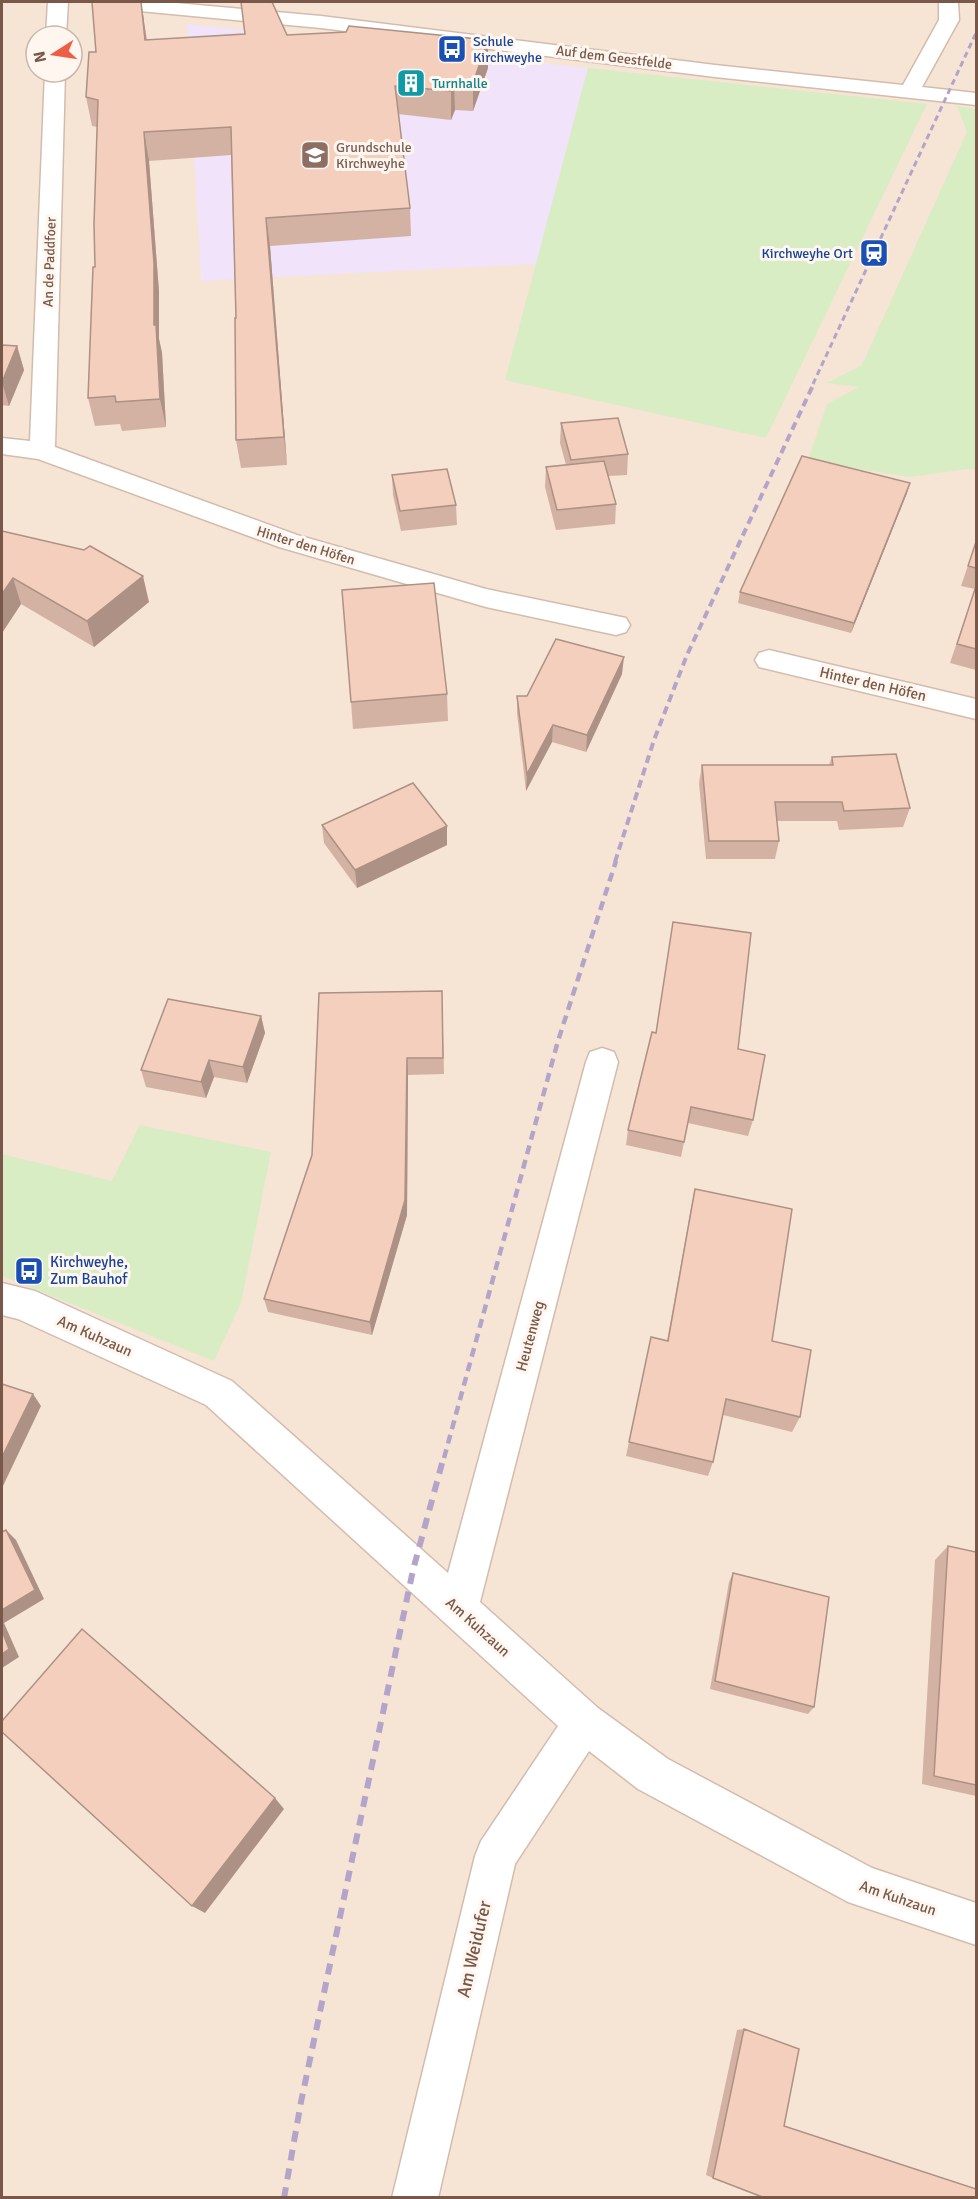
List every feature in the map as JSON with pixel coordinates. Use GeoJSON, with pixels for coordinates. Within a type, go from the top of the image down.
{"type":"FeatureCollection","features":[{"type":"Feature","properties":{"kind":"street"},"geometry":{"type":"LineString","coordinates":[[57,24],[58,2]]}},
{"type":"Feature","properties":{"kind":"street","name":"Auf dem Geestfelde"},"geometry":{"type":"LineString","coordinates":[[108,2],[321,22],[715,71],[910,90],[976,99]]}},
{"type":"Feature","properties":{"kind":"street"},"geometry":{"type":"LineString","coordinates":[[319,2],[321,22]]}},
{"type":"Feature","properties":{"kind":"street"},"geometry":{"type":"LineString","coordinates":[[910,90],[949,20],[949,2]]}},
{"type":"Feature","properties":{"kind":"street","name":"An de Paddfoer"},"geometry":{"type":"LineString","coordinates":[[42,451],[55,84]]}},
{"type":"Feature","properties":{"kind":"street","name":"Hinter den Höfen"},"geometry":{"type":"LineString","coordinates":[[2,446],[42,451],[288,541],[486,598],[616,625]]}},
{"type":"Feature","properties":{"kind":"street","name":"Hinter den Höfen"},"geometry":{"type":"LineString","coordinates":[[769,660],[976,709]]}},
{"type":"Feature","properties":{"kind":"street","name":"Heutenweg"},"geometry":{"type":"LineString","coordinates":[[458,1610],[602,1062]]}},
{"type":"Feature","properties":{"kind":"street","name":"Am Kuhzaun"},"geometry":{"type":"LineString","coordinates":[[2,1299],[22,1303],[219,1393],[584,1722],[652,1774],[863,1887],[976,1924]]}},
{"type":"Feature","properties":{"kind":"street","name":"Am Weidufer"},"geometry":{"type":"LineString","coordinates":[[415,2198],[496,1856],[584,1722]]}},
{"type":"Feature","properties":{"kind":"shaded area"},"geometry":{"type":"Polygon","coordinates":[[[2,2],[976,2],[976,2197],[2,2197],[2,2]]]}},
{"type":"Feature","properties":{"kind":"shaded area"},"geometry":{"type":"Polygon","coordinates":[[[187,24],[588,68],[536,264],[201,281],[187,24]]]}},
{"type":"Feature","properties":{"kind":"green space"},"geometry":{"type":"Polygon","coordinates":[[[588,68],[927,104],[766,438],[505,380],[588,68]]]}},
{"type":"Feature","properties":{"kind":"green space"},"geometry":{"type":"Polygon","coordinates":[[[957,106],[976,109],[976,470],[968,469],[909,477],[808,461],[827,404],[859,387],[827,383],[862,365],[967,132],[957,106]]]}},
{"type":"Feature","properties":{"kind":"green space"},"geometry":{"type":"Polygon","coordinates":[[[140,1125],[271,1152],[241,1303],[214,1361],[2,1276],[2,1154],[112,1181],[140,1125]]]}},
{"type":"Feature","properties":{"kind":"building"},"geometry":{"type":"Polygon","coordinates":[[[92,2],[141,2],[145,40],[245,34],[241,2],[272,2],[287,35],[346,32],[349,26],[488,40],[473,83],[454,82],[451,91],[395,86],[410,208],[266,218],[284,437],[236,440],[236,318],[231,127],[144,132],[154,263],[154,325],[156,325],[160,399],[116,402],[115,396],[88,398],[93,267],[95,267],[98,100],[86,97],[89,52],[96,52],[92,2]]]}},
{"type":"Feature","properties":{"kind":"building"},"geometry":{"type":"Polygon","coordinates":[[[2,345],[17,346],[2,382],[2,345]]]}},
{"type":"Feature","properties":{"kind":"building"},"geometry":{"type":"Polygon","coordinates":[[[618,418],[628,454],[571,460],[561,423],[618,418]]]}},
{"type":"Feature","properties":{"kind":"building"},"geometry":{"type":"Polygon","coordinates":[[[802,456],[910,483],[854,623],[740,592],[802,456]]]}},
{"type":"Feature","properties":{"kind":"building"},"geometry":{"type":"Polygon","coordinates":[[[604,461],[616,504],[557,510],[546,467],[604,461]]]}},
{"type":"Feature","properties":{"kind":"building"},"geometry":{"type":"Polygon","coordinates":[[[447,469],[456,505],[400,511],[392,475],[447,469]]]}},
{"type":"Feature","properties":{"kind":"building"},"geometry":{"type":"Polygon","coordinates":[[[2,531],[84,550],[90,546],[143,576],[87,621],[13,578],[2,594],[2,531]]]}},
{"type":"Feature","properties":{"kind":"building"},"geometry":{"type":"Polygon","coordinates":[[[976,542],[976,568],[968,566],[976,542]]]}},
{"type":"Feature","properties":{"kind":"building"},"geometry":{"type":"Polygon","coordinates":[[[434,583],[447,694],[351,702],[342,590],[434,583]]]}},
{"type":"Feature","properties":{"kind":"building"},"geometry":{"type":"Polygon","coordinates":[[[976,586],[976,649],[957,644],[976,586]]]}},
{"type":"Feature","properties":{"kind":"building"},"geometry":{"type":"Polygon","coordinates":[[[556,639],[624,657],[587,735],[553,725],[527,774],[517,696],[527,696],[556,639]]]}},
{"type":"Feature","properties":{"kind":"building"},"geometry":{"type":"Polygon","coordinates":[[[896,754],[910,808],[844,811],[842,802],[775,802],[779,841],[709,841],[702,765],[833,765],[832,757],[896,754]]]}},
{"type":"Feature","properties":{"kind":"building"},"geometry":{"type":"Polygon","coordinates":[[[413,783],[447,826],[355,870],[322,825],[413,783]]]}},
{"type":"Feature","properties":{"kind":"building"},"geometry":{"type":"Polygon","coordinates":[[[673,922],[751,933],[738,1049],[765,1055],[753,1120],[691,1107],[684,1142],[628,1130],[652,1032],[656,1033],[673,922]]]}},
{"type":"Feature","properties":{"kind":"building"},"geometry":{"type":"Polygon","coordinates":[[[442,991],[443,1058],[407,1058],[405,1200],[370,1322],[264,1299],[312,1155],[319,993],[442,991]]]}},
{"type":"Feature","properties":{"kind":"building"},"geometry":{"type":"Polygon","coordinates":[[[168,999],[261,1016],[243,1067],[209,1060],[201,1082],[141,1070],[168,999]]]}},
{"type":"Feature","properties":{"kind":"building"},"geometry":{"type":"Polygon","coordinates":[[[695,1189],[792,1209],[772,1341],[811,1350],[800,1417],[726,1399],[713,1462],[629,1442],[651,1337],[668,1341],[695,1189]]]}},
{"type":"Feature","properties":{"kind":"building"},"geometry":{"type":"Polygon","coordinates":[[[2,1384],[33,1394],[2,1457],[2,1384]]]}},
{"type":"Feature","properties":{"kind":"building"},"geometry":{"type":"Polygon","coordinates":[[[6,1530],[35,1590],[2,1610],[2,1532],[6,1530]]]}},
{"type":"Feature","properties":{"kind":"building"},"geometry":{"type":"Polygon","coordinates":[[[948,1546],[976,1552],[976,1785],[934,1776],[948,1546]]]}},
{"type":"Feature","properties":{"kind":"building"},"geometry":{"type":"Polygon","coordinates":[[[733,1573],[829,1597],[814,1707],[715,1681],[733,1573]]]}},
{"type":"Feature","properties":{"kind":"building"},"geometry":{"type":"Polygon","coordinates":[[[82,1629],[275,1798],[192,1906],[2,1732],[2,1721],[82,1629]]]}},
{"type":"Feature","properties":{"kind":"building"},"geometry":{"type":"Polygon","coordinates":[[[2,1631],[9,1649],[2,1654],[2,1631]]]}},
{"type":"Feature","properties":{"kind":"building"},"geometry":{"type":"Polygon","coordinates":[[[744,2029],[799,2049],[784,2126],[976,2189],[976,2198],[765,2198],[713,2178],[744,2029]]]}},
{"type":"Feature","properties":{"kind":"railway"},"geometry":{"type":"LineString","coordinates":[[813,384],[976,33]]}},
{"type":"Feature","properties":{"kind":"railway"},"geometry":{"type":"LineString","coordinates":[[615,862],[654,740],[687,655],[814,383]]}},
{"type":"Feature","properties":{"kind":"railway"},"geometry":{"type":"LineString","coordinates":[[444,1458],[558,1041],[616,861]]}},
{"type":"Feature","properties":{"kind":"railway"},"geometry":{"type":"LineString","coordinates":[[284,2198],[301,2102],[413,1570],[444,1456]]}},
{"type":"Feature","properties":{"kind":"place","name":"Schule Kirchweyhe"},"geometry":{"type":"Point","coordinates":[452,49]}},
{"type":"Feature","properties":{"kind":"place","name":"Turnhalle"},"geometry":{"type":"Point","coordinates":[411,83]}},
{"type":"Feature","properties":{"kind":"place","name":"Grundschule Kirchweyhe"},"geometry":{"type":"Point","coordinates":[315,155]}},
{"type":"Feature","properties":{"kind":"place","name":"Kirchweyhe Ort"},"geometry":{"type":"Point","coordinates":[874,253]}},
{"type":"Feature","properties":{"kind":"place","name":"Kirchweyhe, Zum Bauhof"},"geometry":{"type":"Point","coordinates":[29,1271]}}]}
